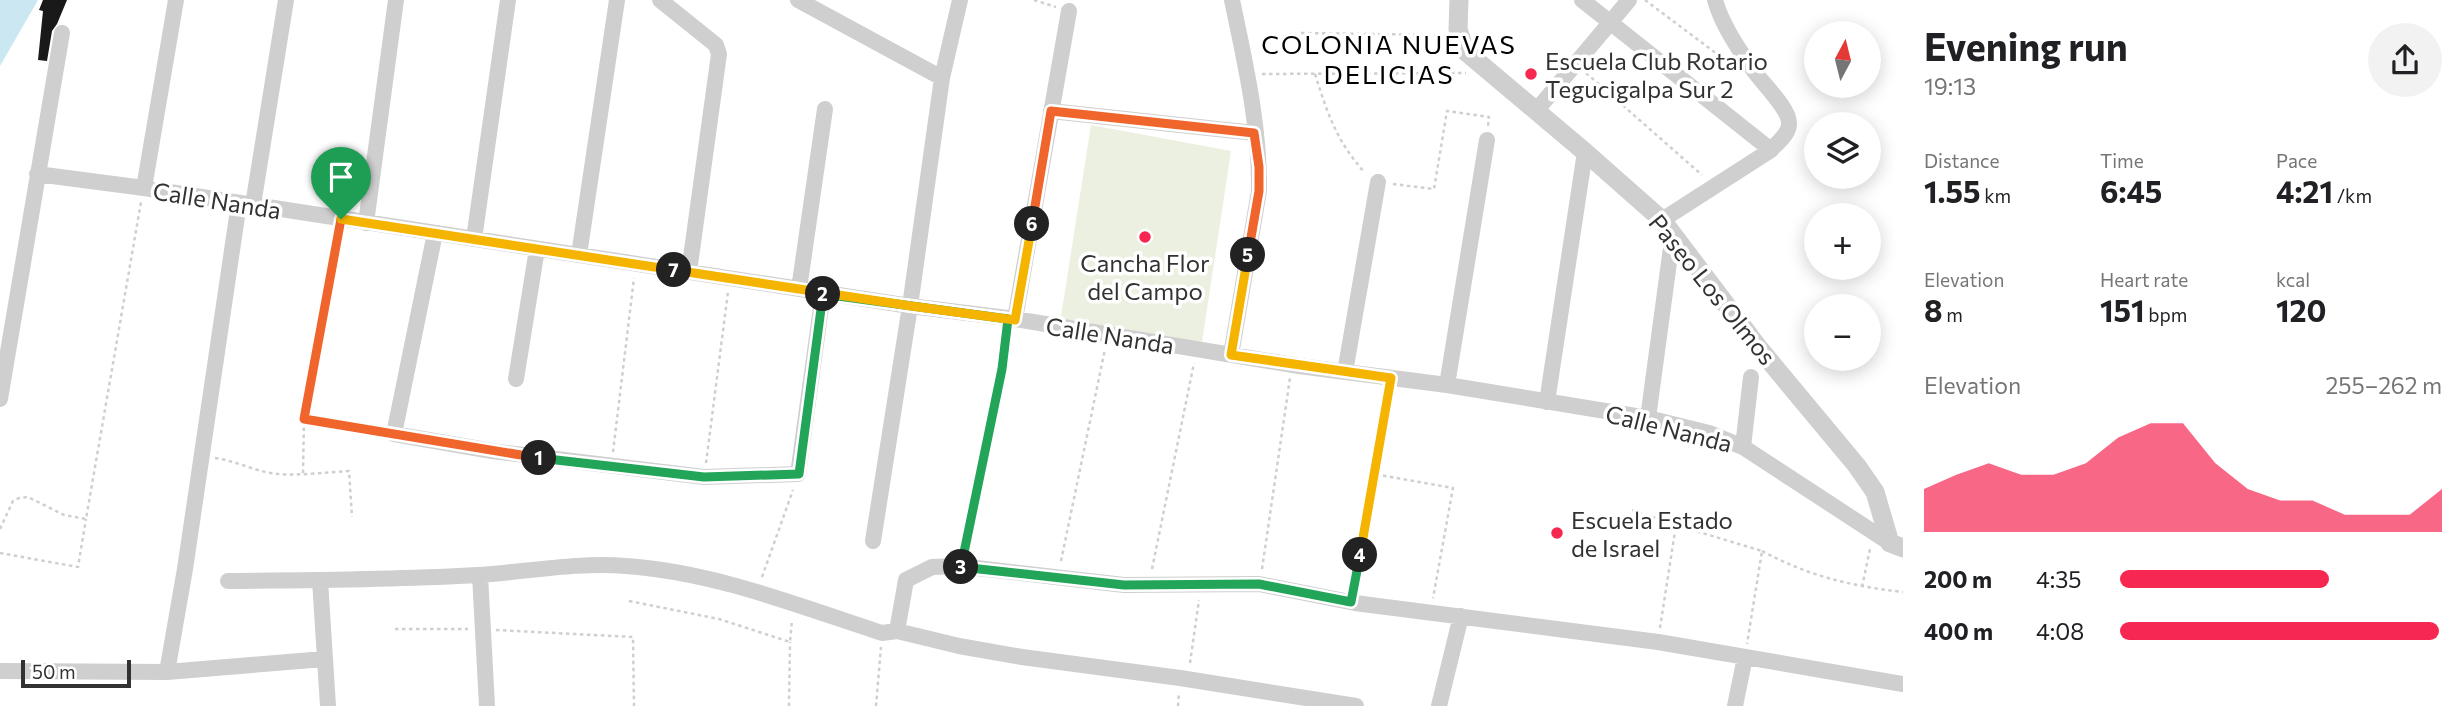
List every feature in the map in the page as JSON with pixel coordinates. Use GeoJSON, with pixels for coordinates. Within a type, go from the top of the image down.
{"type":"FeatureCollection","features":[{"type":"Feature","properties":{"kind":"street"},"geometry":{"type":"LineString","coordinates":[[144,188],[176,0]]}},
{"type":"Feature","properties":{"kind":"street"},"geometry":{"type":"LineString","coordinates":[[167,672],[201,457],[286,0]]}},
{"type":"Feature","properties":{"kind":"street"},"geometry":{"type":"LineString","coordinates":[[366,223],[396,0]]}},
{"type":"Feature","properties":{"kind":"street"},"geometry":{"type":"LineString","coordinates":[[474,239],[508,0]]}},
{"type":"Feature","properties":{"kind":"street"},"geometry":{"type":"LineString","coordinates":[[579,255],[617,0]]}},
{"type":"Feature","properties":{"kind":"street"},"geometry":{"type":"LineString","coordinates":[[660,0],[716,45],[719,54],[689,272]]}},
{"type":"Feature","properties":{"kind":"street"},"geometry":{"type":"LineString","coordinates":[[798,0],[942,78]]}},
{"type":"Feature","properties":{"kind":"street"},"geometry":{"type":"LineString","coordinates":[[873,541],[911,306],[942,78],[960,0]]}},
{"type":"Feature","properties":{"kind":"street"},"geometry":{"type":"LineString","coordinates":[[1231,355],[1259,191],[1259,167],[1247,75],[1232,0]]}},
{"type":"Feature","properties":{"kind":"street"},"geometry":{"type":"LineString","coordinates":[[1459,0],[1460,35]]}},
{"type":"Feature","properties":{"kind":"street"},"geometry":{"type":"LineString","coordinates":[[1581,0],[1771,150]]}},
{"type":"Feature","properties":{"kind":"street"},"geometry":{"type":"LineString","coordinates":[[1536,111],[1629,0]]}},
{"type":"Feature","properties":{"kind":"street"},"geometry":{"type":"LineString","coordinates":[[1648,418],[1667,227],[1715,186],[1771,150],[1787,131],[1790,123],[1787,112],[1754,72],[1730,35],[1715,0]]}},
{"type":"Feature","properties":{"kind":"street"},"geometry":{"type":"LineString","coordinates":[[1012,319],[1069,11]]}},
{"type":"Feature","properties":{"kind":"street"},"geometry":{"type":"LineString","coordinates":[[0,399],[2,367],[62,33]]}},
{"type":"Feature","properties":{"kind":"street","name":"Paseo Los Olmos"},"geometry":{"type":"LineString","coordinates":[[1460,35],[1465,51],[1585,152],[1667,227],[1758,347],[1857,466],[1875,492],[1889,541]]}},
{"type":"Feature","properties":{"kind":"street"},"geometry":{"type":"LineString","coordinates":[[799,289],[825,110]]}},
{"type":"Feature","properties":{"kind":"street"},"geometry":{"type":"LineString","coordinates":[[1051,111],[1254,133]]}},
{"type":"Feature","properties":{"kind":"street"},"geometry":{"type":"LineString","coordinates":[[1447,385],[1487,140]]}},
{"type":"Feature","properties":{"kind":"street"},"geometry":{"type":"LineString","coordinates":[[1547,402],[1585,152]]}},
{"type":"Feature","properties":{"kind":"street","name":"Calle Nanda"},"geometry":{"type":"LineString","coordinates":[[37,174],[1012,319],[1292,365],[1447,385],[1648,418],[1709,433],[1743,447],[1889,541]]}},
{"type":"Feature","properties":{"kind":"street"},"geometry":{"type":"LineString","coordinates":[[1345,372],[1378,182]]}},
{"type":"Feature","properties":{"kind":"street"},"geometry":{"type":"LineString","coordinates":[[435,233],[394,434],[492,451],[704,477],[799,474],[823,293]]}},
{"type":"Feature","properties":{"kind":"street"},"geometry":{"type":"LineString","coordinates":[[516,379],[537,249]]}},
{"type":"Feature","properties":{"kind":"street"},"geometry":{"type":"LineString","coordinates":[[1743,447],[1751,377]]}},
{"type":"Feature","properties":{"kind":"street"},"geometry":{"type":"LineString","coordinates":[[228,581],[480,575],[561,565],[626,566],[675,573],[758,591],[890,632],[959,646],[1356,706]]}},
{"type":"Feature","properties":{"kind":"street"},"geometry":{"type":"LineString","coordinates":[[890,632],[906,580],[932,567],[959,566],[1149,587],[1201,583],[1259,584],[1351,602],[1658,642],[1903,684]]}},
{"type":"Feature","properties":{"kind":"street"},"geometry":{"type":"LineString","coordinates":[[480,575],[487,706]]}},
{"type":"Feature","properties":{"kind":"street"},"geometry":{"type":"LineString","coordinates":[[320,580],[328,706]]}},
{"type":"Feature","properties":{"kind":"street"},"geometry":{"type":"LineString","coordinates":[[1439,706],[1461,616]]}},
{"type":"Feature","properties":{"kind":"street"},"geometry":{"type":"LineString","coordinates":[[1735,706],[1745,657]]}},
{"type":"Feature","properties":{"kind":"street"},"geometry":{"type":"LineString","coordinates":[[0,671],[167,672],[324,659]]}},
{"type":"Feature","properties":{"kind":"path"},"geometry":{"type":"LineString","coordinates":[[1034,0],[1069,11]]}},
{"type":"Feature","properties":{"kind":"path"},"geometry":{"type":"LineString","coordinates":[[1644,0],[1731,65]]}},
{"type":"Feature","properties":{"kind":"path"},"geometry":{"type":"LineString","coordinates":[[1301,33],[1460,35]]}},
{"type":"Feature","properties":{"kind":"path"},"geometry":{"type":"LineString","coordinates":[[1576,64],[1715,186]]}},
{"type":"Feature","properties":{"kind":"path"},"geometry":{"type":"LineString","coordinates":[[1315,74],[1330,122],[1351,157],[1368,176],[1378,182],[1434,189],[1447,111],[1489,117],[1487,140]]}},
{"type":"Feature","properties":{"kind":"path"},"geometry":{"type":"LineString","coordinates":[[1247,75],[1466,74]]}},
{"type":"Feature","properties":{"kind":"path"},"geometry":{"type":"LineString","coordinates":[[0,553],[78,567],[144,188]]}},
{"type":"Feature","properties":{"kind":"path"},"geometry":{"type":"LineString","coordinates":[[303,473],[304,419],[341,219]]}},
{"type":"Feature","properties":{"kind":"path"},"geometry":{"type":"LineString","coordinates":[[611,467],[635,264]]}},
{"type":"Feature","properties":{"kind":"path"},"geometry":{"type":"LineString","coordinates":[[704,477],[730,279]]}},
{"type":"Feature","properties":{"kind":"path"},"geometry":{"type":"LineString","coordinates":[[959,566],[1012,319]]}},
{"type":"Feature","properties":{"kind":"path"},"geometry":{"type":"LineString","coordinates":[[1058,578],[1108,335]]}},
{"type":"Feature","properties":{"kind":"path"},"geometry":{"type":"LineString","coordinates":[[1149,587],[1197,350]]}},
{"type":"Feature","properties":{"kind":"path"},"geometry":{"type":"LineString","coordinates":[[1259,584],[1292,365]]}},
{"type":"Feature","properties":{"kind":"path"},"geometry":{"type":"LineString","coordinates":[[1351,602],[1391,378]]}},
{"type":"Feature","properties":{"kind":"path"},"geometry":{"type":"LineString","coordinates":[[304,419],[394,434]]}},
{"type":"Feature","properties":{"kind":"path"},"geometry":{"type":"LineString","coordinates":[[201,457],[234,461],[280,475],[349,471],[352,517]]}},
{"type":"Feature","properties":{"kind":"path"},"geometry":{"type":"LineString","coordinates":[[758,591],[799,474]]}},
{"type":"Feature","properties":{"kind":"path"},"geometry":{"type":"LineString","coordinates":[[1374,474],[1453,488],[1430,612]]}},
{"type":"Feature","properties":{"kind":"path"},"geometry":{"type":"LineString","coordinates":[[0,529],[13,501],[27,497],[64,515],[86,519]]}},
{"type":"Feature","properties":{"kind":"path"},"geometry":{"type":"LineString","coordinates":[[1632,510],[1762,551],[1791,567],[1835,581],[1903,592]]}},
{"type":"Feature","properties":{"kind":"path"},"geometry":{"type":"LineString","coordinates":[[1658,642],[1676,526]]}},
{"type":"Feature","properties":{"kind":"path"},"geometry":{"type":"LineString","coordinates":[[1862,587],[1889,541]]}},
{"type":"Feature","properties":{"kind":"path"},"geometry":{"type":"LineString","coordinates":[[1745,657],[1762,551]]}},
{"type":"Feature","properties":{"kind":"path"},"geometry":{"type":"LineString","coordinates":[[1187,680],[1201,583]]}},
{"type":"Feature","properties":{"kind":"path"},"geometry":{"type":"LineString","coordinates":[[629,601],[719,619],[790,642]]}},
{"type":"Feature","properties":{"kind":"path"},"geometry":{"type":"LineString","coordinates":[[789,706],[790,642],[794,604]]}},
{"type":"Feature","properties":{"kind":"path"},"geometry":{"type":"LineString","coordinates":[[395,629],[482,629],[633,637],[634,706]]}},
{"type":"Feature","properties":{"kind":"path"},"geometry":{"type":"LineString","coordinates":[[876,706],[890,632]]}},
{"type":"Feature","properties":{"kind":"green space","name":"Cancha Flor del Campo"},"geometry":{"type":"Polygon","coordinates":[[[1091,125],[1231,151],[1202,342],[1060,323],[1091,125]]]}},
{"type":"Feature","properties":{"kind":"water"},"geometry":{"type":"Polygon","coordinates":[[[0,0],[38,0],[0,66],[0,0]]]}},
{"type":"Feature","properties":{"kind":"building"},"geometry":{"type":"Polygon","coordinates":[[[43,0],[67,0],[52,31],[47,61],[38,60],[43,11],[39,10],[43,0]]]}},
{"type":"Feature","properties":{"kind":"place","name":"Escuela Club Rotario Tegucigalpa Sur 2"},"geometry":{"type":"Point","coordinates":[1531,74]}},
{"type":"Feature","properties":{"kind":"place","name":"Cancha Flor del Campo"},"geometry":{"type":"Point","coordinates":[1145,237]}},
{"type":"Feature","properties":{"kind":"place","name":"Escuela Estado de Israel"},"geometry":{"type":"Point","coordinates":[1557,533]}},
{"type":"Feature","properties":{"kind":"district","name":"COLONIA NUEVAS DELICIAS"},"geometry":{"type":"Point","coordinates":[1389,58]}},
{"type":"Feature","properties":{"kind":"route"},"geometry":{"type":"LineString","coordinates":[[1051,111],[1254,133],[1259,191],[1231,355],[1391,378],[1351,602],[1259,584],[1208,583],[1149,587],[959,566],[1002,369],[1008,319],[823,293],[799,474],[704,477],[611,467],[492,451],[304,419],[341,219],[1015,320],[1051,111]]}}]}
